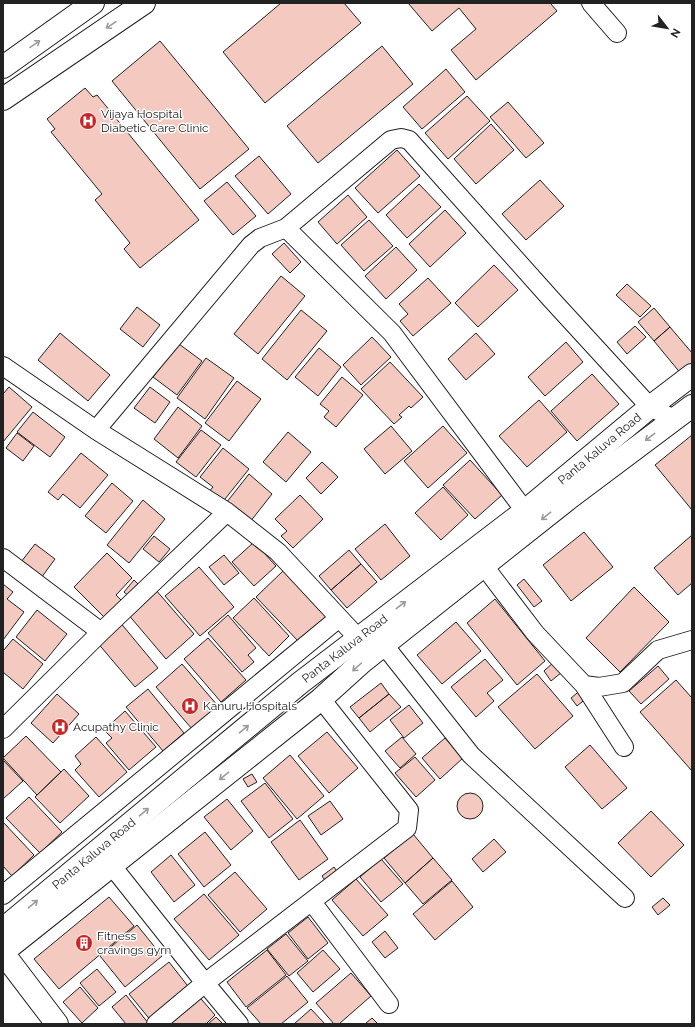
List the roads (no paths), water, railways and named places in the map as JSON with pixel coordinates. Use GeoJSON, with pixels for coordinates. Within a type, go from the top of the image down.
{"type":"FeatureCollection","features":[{"type":"Feature","properties":{"kind":"main road"},"geometry":{"type":"LineString","coordinates":[[3,67],[93,3]]}},
{"type":"Feature","properties":{"kind":"main road"},"geometry":{"type":"LineString","coordinates":[[3,99],[144,3]]}},
{"type":"Feature","properties":{"kind":"main road","name":"Panta Kaluva Road"},"geometry":{"type":"LineString","coordinates":[[3,929],[300,683],[525,511],[650,407],[692,375]]}},
{"type":"Feature","properties":{"kind":"main road","name":"Panta Kaluva Road"},"geometry":{"type":"LineString","coordinates":[[3,952],[321,699],[362,662],[568,499],[692,406]]}},
{"type":"Feature","properties":{"kind":"main road"},"geometry":{"type":"LineString","coordinates":[[3,952],[57,1024]]}},
{"type":"Feature","properties":{"kind":"street"},"geometry":{"type":"LineString","coordinates":[[591,3],[617,33]]}},
{"type":"Feature","properties":{"kind":"street"},"geometry":{"type":"LineString","coordinates":[[96,430],[251,245],[260,238],[286,228],[391,140],[401,138],[409,140],[650,407],[674,419]]}},
{"type":"Feature","properties":{"kind":"street"},"geometry":{"type":"LineString","coordinates":[[286,228],[392,333],[525,511]]}},
{"type":"Feature","properties":{"kind":"street"},"geometry":{"type":"LineString","coordinates":[[3,366],[96,430],[228,512],[278,552],[358,638]]}},
{"type":"Feature","properties":{"kind":"street"},"geometry":{"type":"LineString","coordinates":[[3,729],[101,632],[228,512]]}},
{"type":"Feature","properties":{"kind":"street"},"geometry":{"type":"LineString","coordinates":[[3,558],[101,632]]}},
{"type":"Feature","properties":{"kind":"street"},"geometry":{"type":"LineString","coordinates":[[484,566],[535,633],[584,685],[624,747]]}},
{"type":"Feature","properties":{"kind":"street"},"geometry":{"type":"LineString","coordinates":[[3,895],[339,618]]}},
{"type":"Feature","properties":{"kind":"street"},"geometry":{"type":"LineString","coordinates":[[584,685],[599,687],[623,683],[658,650],[692,640]]}},
{"type":"Feature","properties":{"kind":"street"},"geometry":{"type":"LineString","coordinates":[[384,645],[471,755],[625,898]]}},
{"type":"Feature","properties":{"kind":"street"},"geometry":{"type":"LineString","coordinates":[[156,1024],[205,983],[407,828],[409,810],[321,699]]}},
{"type":"Feature","properties":{"kind":"street"},"geometry":{"type":"LineString","coordinates":[[112,866],[239,1024]]}},
{"type":"Feature","properties":{"kind":"street"},"geometry":{"type":"LineString","coordinates":[[312,902],[389,1004]]}},
{"type":"Feature","properties":{"kind":"place","name":"Vijaya Hospital Diabetic Care Clinic"},"geometry":{"type":"Point","coordinates":[88,121]}},
{"type":"Feature","properties":{"kind":"place","name":"Kanuru Hospitals"},"geometry":{"type":"Point","coordinates":[190,706]}},
{"type":"Feature","properties":{"kind":"place","name":"Acupathy Clinic"},"geometry":{"type":"Point","coordinates":[60,727]}},
{"type":"Feature","properties":{"kind":"place","name":"Fitness cravings gym"},"geometry":{"type":"Point","coordinates":[84,943]}}]}
